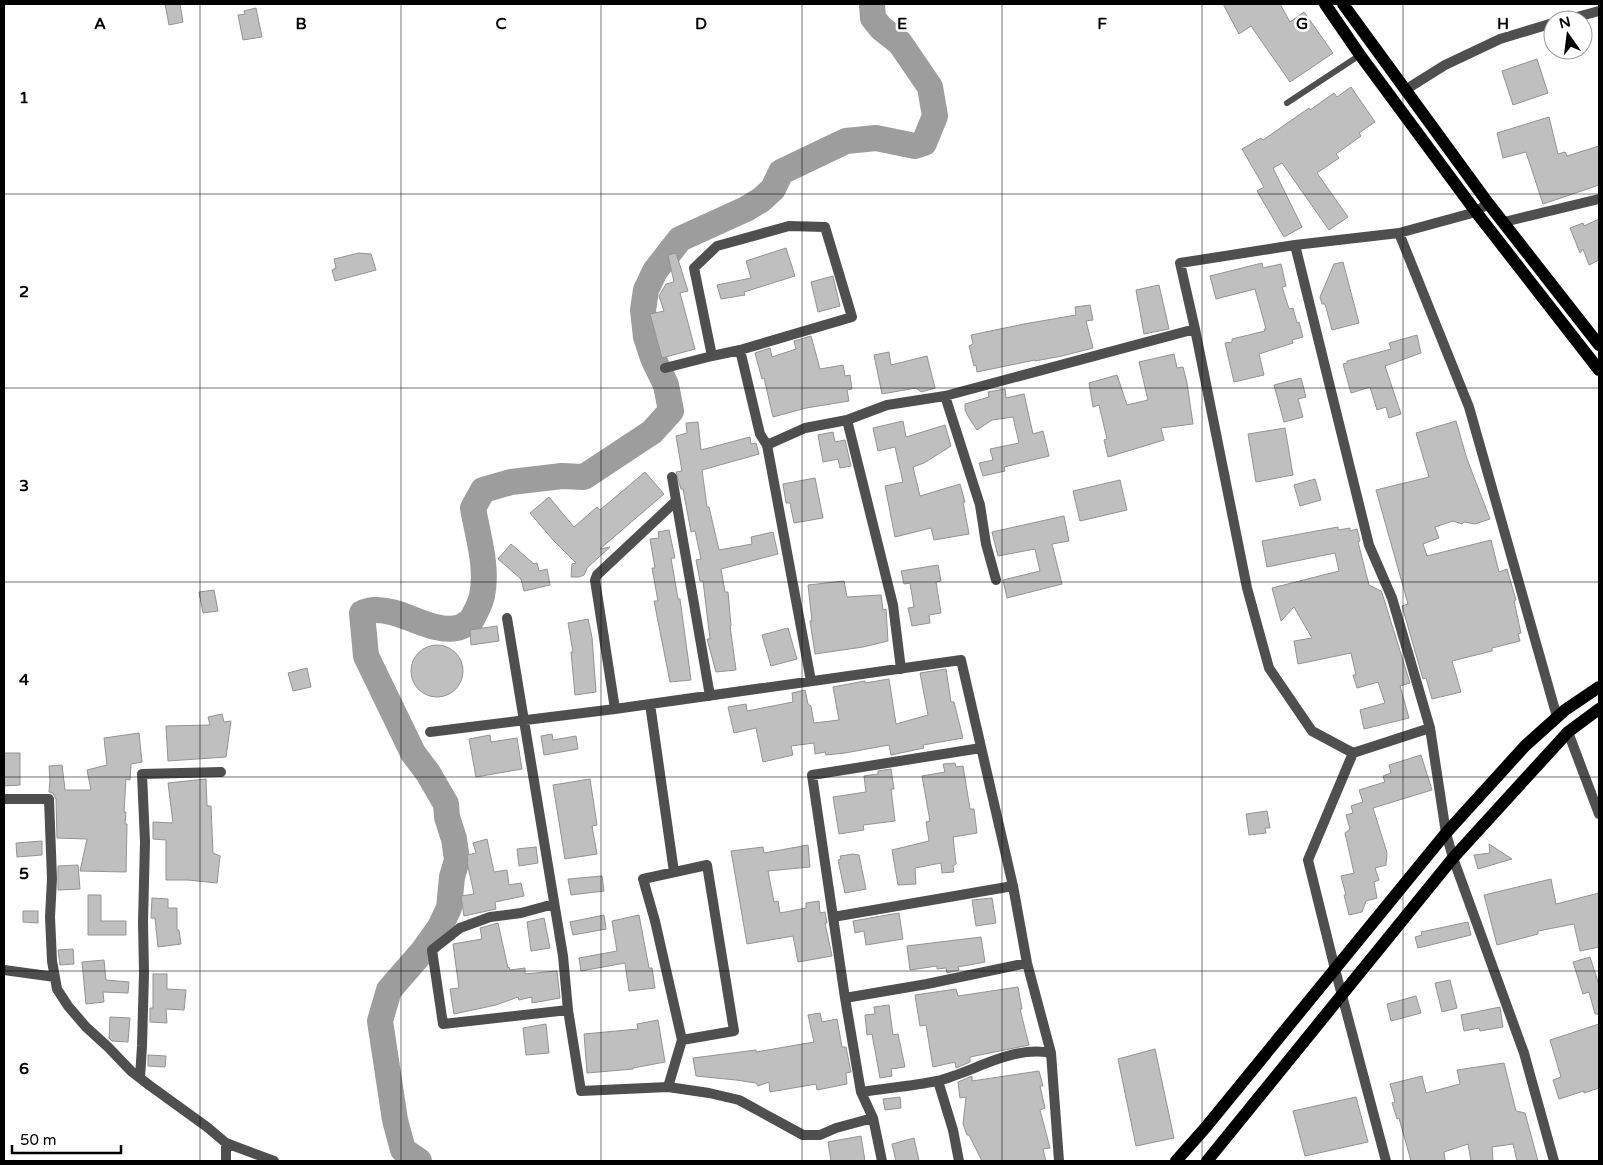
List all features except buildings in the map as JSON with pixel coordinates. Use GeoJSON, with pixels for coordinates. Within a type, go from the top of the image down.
{"type":"FeatureCollection","features":[{"type":"Feature","properties":{"kind":"main road"},"geometry":{"type":"LineString","coordinates":[[1325,4],[1360,55],[1476,212],[1599,370]]}},
{"type":"Feature","properties":{"kind":"main road"},"geometry":{"type":"LineString","coordinates":[[1343,4],[1488,202],[1599,345]]}},
{"type":"Feature","properties":{"kind":"main road"},"geometry":{"type":"LineString","coordinates":[[1176,1161],[1206,1127],[1446,833],[1525,746],[1557,717],[1599,687]]}},
{"type":"Feature","properties":{"kind":"main road"},"geometry":{"type":"LineString","coordinates":[[1207,1161],[1454,858],[1568,732],[1599,709]]}},
{"type":"Feature","properties":{"kind":"street"},"geometry":{"type":"LineString","coordinates":[[1405,90],[1445,65],[1500,38],[1543,27]]}},
{"type":"Feature","properties":{"kind":"street"},"geometry":{"type":"LineString","coordinates":[[1504,222],[1599,199]]}},
{"type":"Feature","properties":{"kind":"street"},"geometry":{"type":"LineString","coordinates":[[1430,728],[1353,753],[1312,731],[1269,668],[1247,588],[1180,263],[1295,245],[1399,233],[1476,212],[1488,202]]}},
{"type":"Feature","properties":{"kind":"street"},"geometry":{"type":"LineString","coordinates":[[665,368],[740,350],[852,317],[825,227],[789,226],[717,246],[694,268],[712,356]]}},
{"type":"Feature","properties":{"kind":"street"},"geometry":{"type":"LineString","coordinates":[[1399,233],[1468,407],[1557,717]]}},
{"type":"Feature","properties":{"kind":"street"},"geometry":{"type":"LineString","coordinates":[[1295,245],[1369,545],[1392,598],[1430,728],[1446,833],[1524,1053],[1554,1161]]}},
{"type":"Feature","properties":{"kind":"street"},"geometry":{"type":"LineString","coordinates":[[767,445],[805,428],[847,420],[887,405],[945,396],[1195,329]]}},
{"type":"Feature","properties":{"kind":"street"},"geometry":{"type":"LineString","coordinates":[[740,350],[760,434],[767,445],[811,681]]}},
{"type":"Feature","properties":{"kind":"street"},"geometry":{"type":"LineString","coordinates":[[945,396],[980,505],[986,544],[996,580]]}},
{"type":"Feature","properties":{"kind":"street"},"geometry":{"type":"LineString","coordinates":[[847,420],[893,605],[901,669]]}},
{"type":"Feature","properties":{"kind":"street"},"geometry":{"type":"LineString","coordinates":[[672,477],[710,696]]}},
{"type":"Feature","properties":{"kind":"street"},"geometry":{"type":"LineString","coordinates":[[615,709],[595,580],[597,575],[676,501]]}},
{"type":"Feature","properties":{"kind":"street"},"geometry":{"type":"LineString","coordinates":[[507,618],[563,956],[568,1010],[581,1091],[668,1087],[709,1093],[739,1100],[802,1135],[820,1135],[836,1128],[873,1118]]}},
{"type":"Feature","properties":{"kind":"street"},"geometry":{"type":"LineString","coordinates":[[430,732],[615,709],[961,660],[1013,886],[1027,963],[1051,1052],[1059,1161]]}},
{"type":"Feature","properties":{"kind":"street"},"geometry":{"type":"LineString","coordinates":[[650,704],[674,872]]}},
{"type":"Feature","properties":{"kind":"street"},"geometry":{"type":"LineString","coordinates":[[1568,732],[1599,814]]}},
{"type":"Feature","properties":{"kind":"street"},"geometry":{"type":"LineString","coordinates":[[882,1161],[873,1118],[862,1092],[845,998],[812,775],[981,748]]}},
{"type":"Feature","properties":{"kind":"street"},"geometry":{"type":"LineString","coordinates":[[1353,753],[1308,860],[1386,1161]]}},
{"type":"Feature","properties":{"kind":"street"},"geometry":{"type":"LineString","coordinates":[[140,1078],[144,973],[145,842],[142,774],[221,772]]}},
{"type":"Feature","properties":{"kind":"street"},"geometry":{"type":"LineString","coordinates":[[4,799],[49,799],[52,879],[50,916],[52,962],[57,988],[68,1006],[86,1027],[140,1078],[226,1143],[274,1161]]}},
{"type":"Feature","properties":{"kind":"street"},"geometry":{"type":"LineString","coordinates":[[668,1087],[682,1040],[655,921],[643,879],[707,865],[734,1031],[682,1040]]}},
{"type":"Feature","properties":{"kind":"street"},"geometry":{"type":"LineString","coordinates":[[833,917],[1013,886]]}},
{"type":"Feature","properties":{"kind":"street"},"geometry":{"type":"LineString","coordinates":[[554,904],[521,913],[490,917],[460,928],[432,950],[443,1024],[568,1010]]}},
{"type":"Feature","properties":{"kind":"street"},"geometry":{"type":"LineString","coordinates":[[845,998],[927,984],[1027,963]]}},
{"type":"Feature","properties":{"kind":"street"},"geometry":{"type":"LineString","coordinates":[[4,970],[55,977]]}},
{"type":"Feature","properties":{"kind":"street"},"geometry":{"type":"LineString","coordinates":[[862,1092],[938,1081],[1009,1056],[1039,1050],[1051,1052]]}},
{"type":"Feature","properties":{"kind":"street"},"geometry":{"type":"LineString","coordinates":[[938,1081],[953,1130],[959,1161]]}},
{"type":"Feature","properties":{"kind":"street"},"geometry":{"type":"LineString","coordinates":[[226,1143],[226,1161]]}},
{"type":"Feature","properties":{"kind":"lane"},"geometry":{"type":"LineString","coordinates":[[1287,103],[1360,55]]}},
{"type":"Feature","properties":{"kind":"waterway"},"geometry":{"type":"LineString","coordinates":[[419,1161],[403,1150],[395,1120],[380,1021],[389,990],[423,951],[440,927],[449,908],[452,877],[457,860],[454,839],[447,817],[446,804],[428,773],[413,753],[366,656],[362,613],[372,610],[384,610],[446,629],[459,627],[471,621],[480,603],[484,585],[482,552],[473,508],[483,490],[511,482],[562,476],[584,477],[652,432],[671,411],[666,385],[653,358],[646,337],[643,310],[646,290],[655,271],[680,239],[746,209],[761,200],[773,189],[781,172],[846,141],[876,138],[915,146],[924,143],[935,116],[930,87],[900,43],[881,28],[873,18],[872,4]]}}]}
